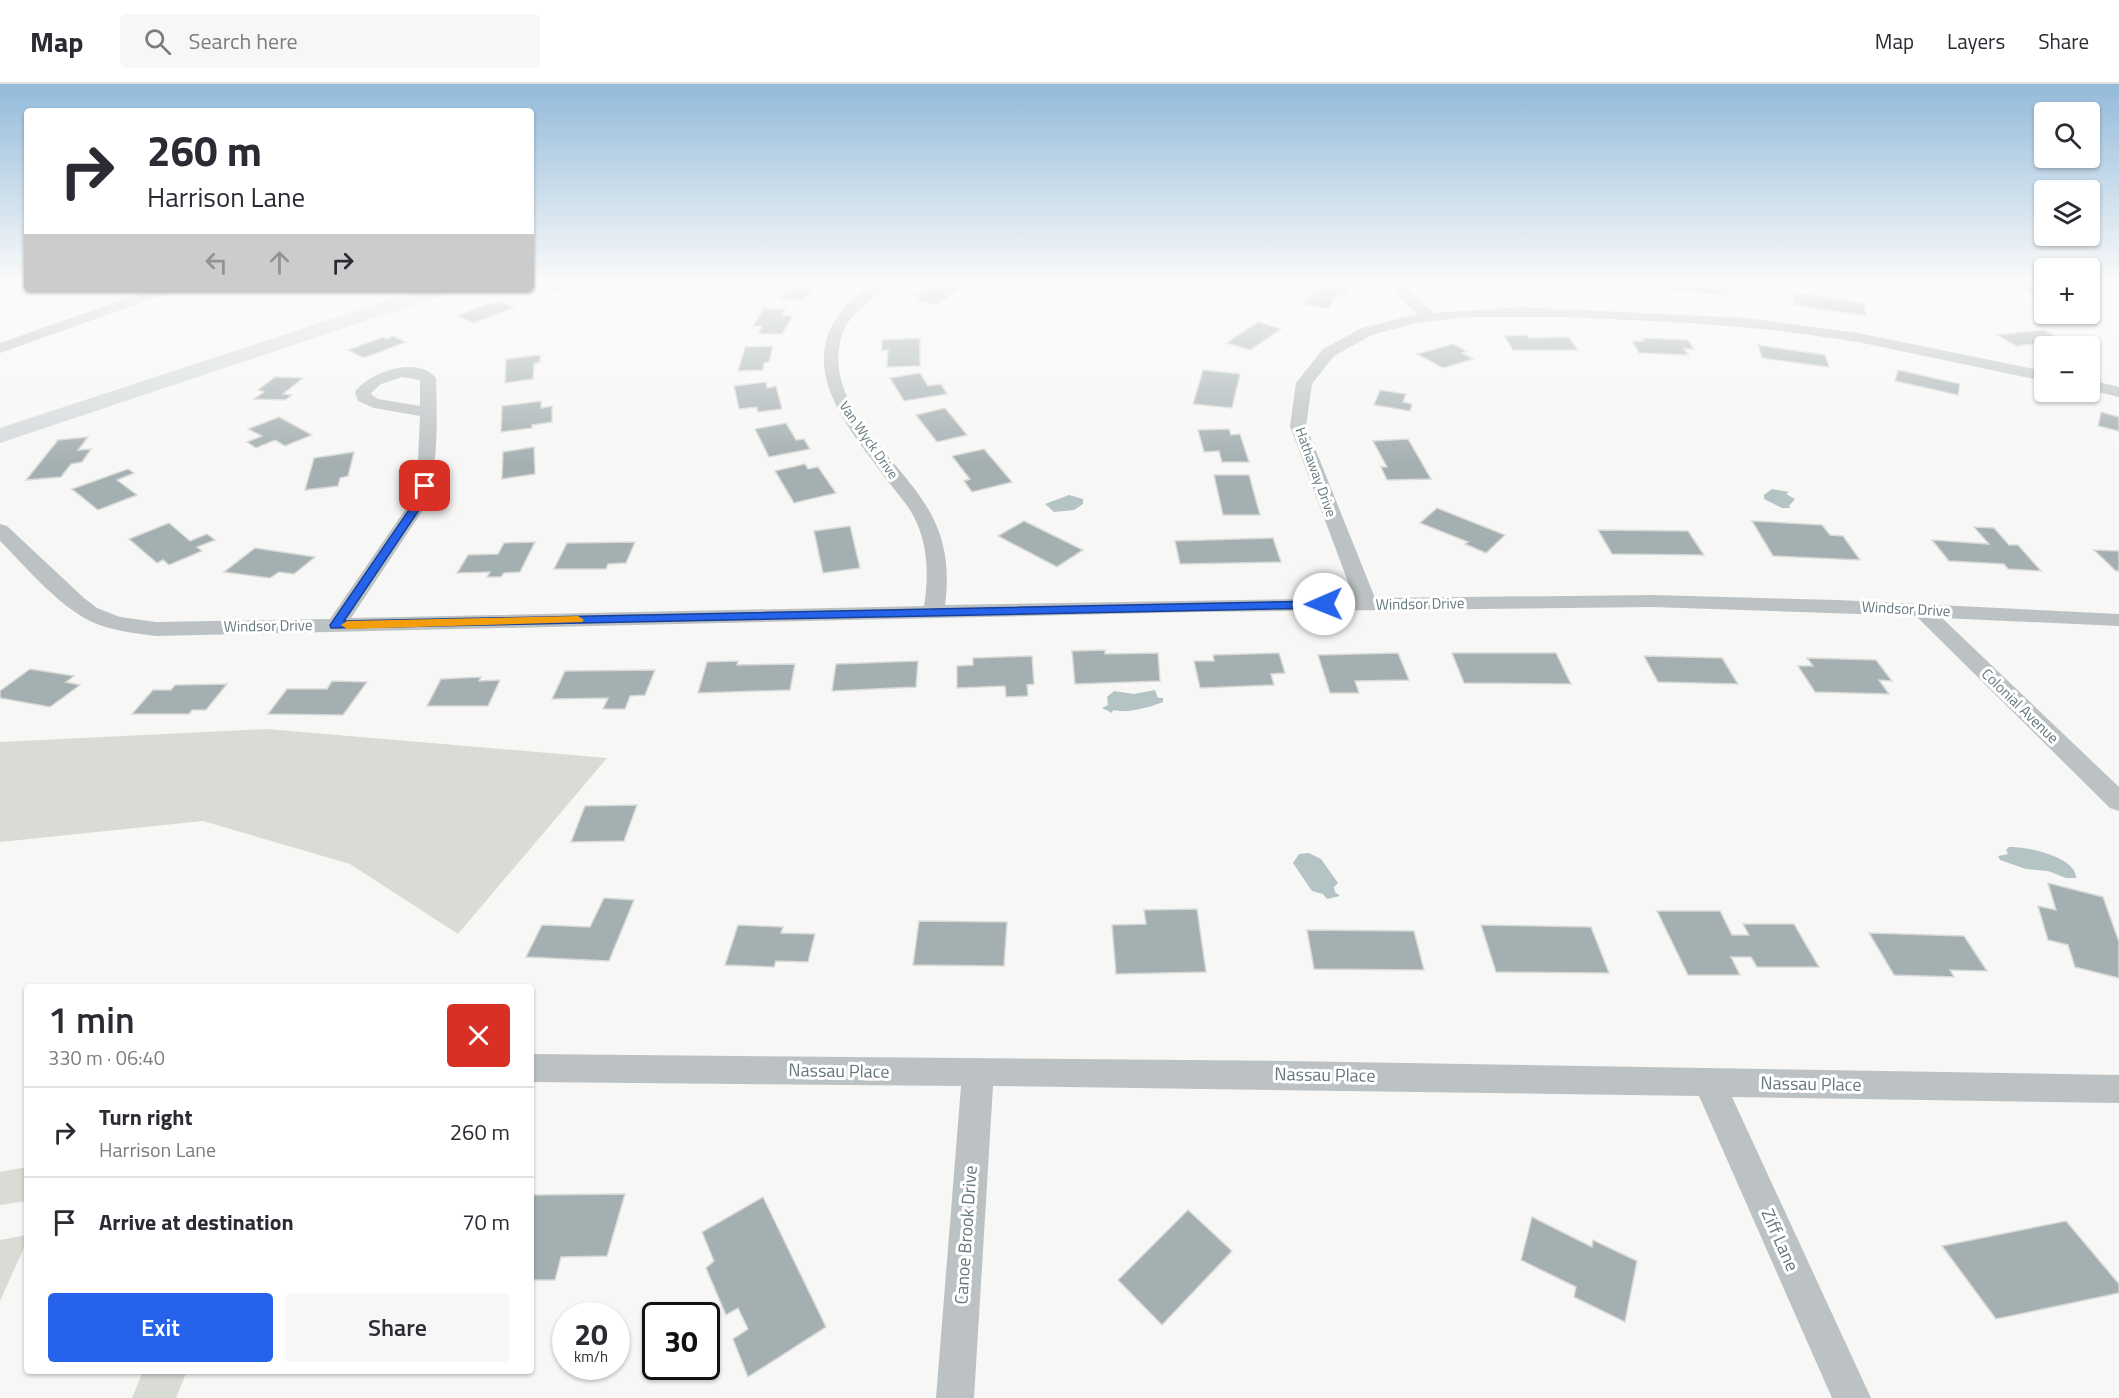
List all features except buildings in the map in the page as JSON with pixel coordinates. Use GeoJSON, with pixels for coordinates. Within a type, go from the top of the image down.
{"type":"FeatureCollection","features":[{"type":"Feature","properties":{"kind":"main road"},"geometry":{"type":"LineString","coordinates":[[0,436],[282,342]]}},
{"type":"Feature","properties":{"kind":"street"},"geometry":{"type":"LineString","coordinates":[[0,348],[16,342]]}},
{"type":"Feature","properties":{"kind":"street","name":"Van Wyck Drive"},"geometry":{"type":"LineString","coordinates":[[832,342],[831,378],[845,407],[924,518],[933,542],[937,569],[933,612]]}},
{"type":"Feature","properties":{"kind":"street","name":"Hathaway Drive"},"geometry":{"type":"LineString","coordinates":[[1346,342],[1318,362],[1308,375],[1299,391],[1296,409],[1298,426],[1367,604]]}},
{"type":"Feature","properties":{"kind":"street","name":"Hathaway Drive"},"geometry":{"type":"LineString","coordinates":[[1888,342],[2034,374]]}},
{"type":"Feature","properties":{"kind":"street"},"geometry":{"type":"LineString","coordinates":[[2100,388],[2119,392]]}},
{"type":"Feature","properties":{"kind":"street"},"geometry":{"type":"LineString","coordinates":[[336,625],[416,507],[425,486],[427,471],[428,412]]}},
{"type":"Feature","properties":{"kind":"street","name":"Windsor Drive"},"geometry":{"type":"LineString","coordinates":[[0,530],[81,606],[99,618],[156,629],[933,612],[1652,601],[1922,610],[2119,620]]}},
{"type":"Feature","properties":{"kind":"street","name":"Colonial Avenue"},"geometry":{"type":"LineString","coordinates":[[1922,610],[2119,802]]}},
{"type":"Feature","properties":{"kind":"street","name":"Nassau Place"},"geometry":{"type":"LineString","coordinates":[[534,1068],[978,1072],[2119,1089]]}},
{"type":"Feature","properties":{"kind":"street","name":"Canoe Brook Drive"},"geometry":{"type":"LineString","coordinates":[[955,1398],[978,1072]]}},
{"type":"Feature","properties":{"kind":"street","name":"Ziff Lane"},"geometry":{"type":"LineString","coordinates":[[1709,1082],[1852,1398]]}},
{"type":"Feature","properties":{"kind":"shaded area"},"geometry":{"type":"Polygon","coordinates":[[[1772,489],[1789,492],[1786,494],[1795,499],[1789,506],[1790,508],[1782,508],[1764,499],[1764,495],[1772,489]]]}},
{"type":"Feature","properties":{"kind":"shaded area"},"geometry":{"type":"Polygon","coordinates":[[[1069,495],[1083,499],[1083,504],[1074,510],[1054,512],[1045,504],[1069,495]]]}},
{"type":"Feature","properties":{"kind":"shaded area"},"geometry":{"type":"Polygon","coordinates":[[[1155,690],[1158,698],[1163,698],[1163,702],[1131,711],[1113,710],[1112,713],[1102,708],[1108,705],[1107,697],[1114,691],[1134,694],[1155,690]]]}},
{"type":"Feature","properties":{"kind":"shaded area"},"geometry":{"type":"Polygon","coordinates":[[[267,729],[607,758],[458,934],[350,864],[203,821],[0,842],[0,742],[267,729]]]}},
{"type":"Feature","properties":{"kind":"shaded area"},"geometry":{"type":"Polygon","coordinates":[[[2009,847],[2026,848],[2049,854],[2068,864],[2076,878],[2066,878],[2048,871],[2026,869],[2000,860],[1998,856],[2008,854],[2006,850],[2009,847]]]}},
{"type":"Feature","properties":{"kind":"shaded area"},"geometry":{"type":"Polygon","coordinates":[[[1309,853],[1321,859],[1338,883],[1334,887],[1335,892],[1340,896],[1327,899],[1323,894],[1312,891],[1293,863],[1299,854],[1309,853]]]}},
{"type":"Feature","properties":{"kind":"shaded area"},"geometry":{"type":"Polygon","coordinates":[[[24,1168],[24,1201],[0,1205],[0,1172],[24,1168]]]}},
{"type":"Feature","properties":{"kind":"shaded area"},"geometry":{"type":"Polygon","coordinates":[[[24,1236],[24,1248],[0,1301],[0,1240],[24,1236]]]}},
{"type":"Feature","properties":{"kind":"shaded area"},"geometry":{"type":"Polygon","coordinates":[[[142,1374],[186,1374],[176,1398],[132,1398],[142,1374]]]}},
{"type":"Feature","properties":{"kind":"slow traffic"},"geometry":{"type":"LineString","coordinates":[[347,625],[578,620]]}},
{"type":"Feature","properties":{"kind":"route"},"geometry":{"type":"LineString","coordinates":[[425,486],[416,507],[336,625],[1324,604]]}}]}
